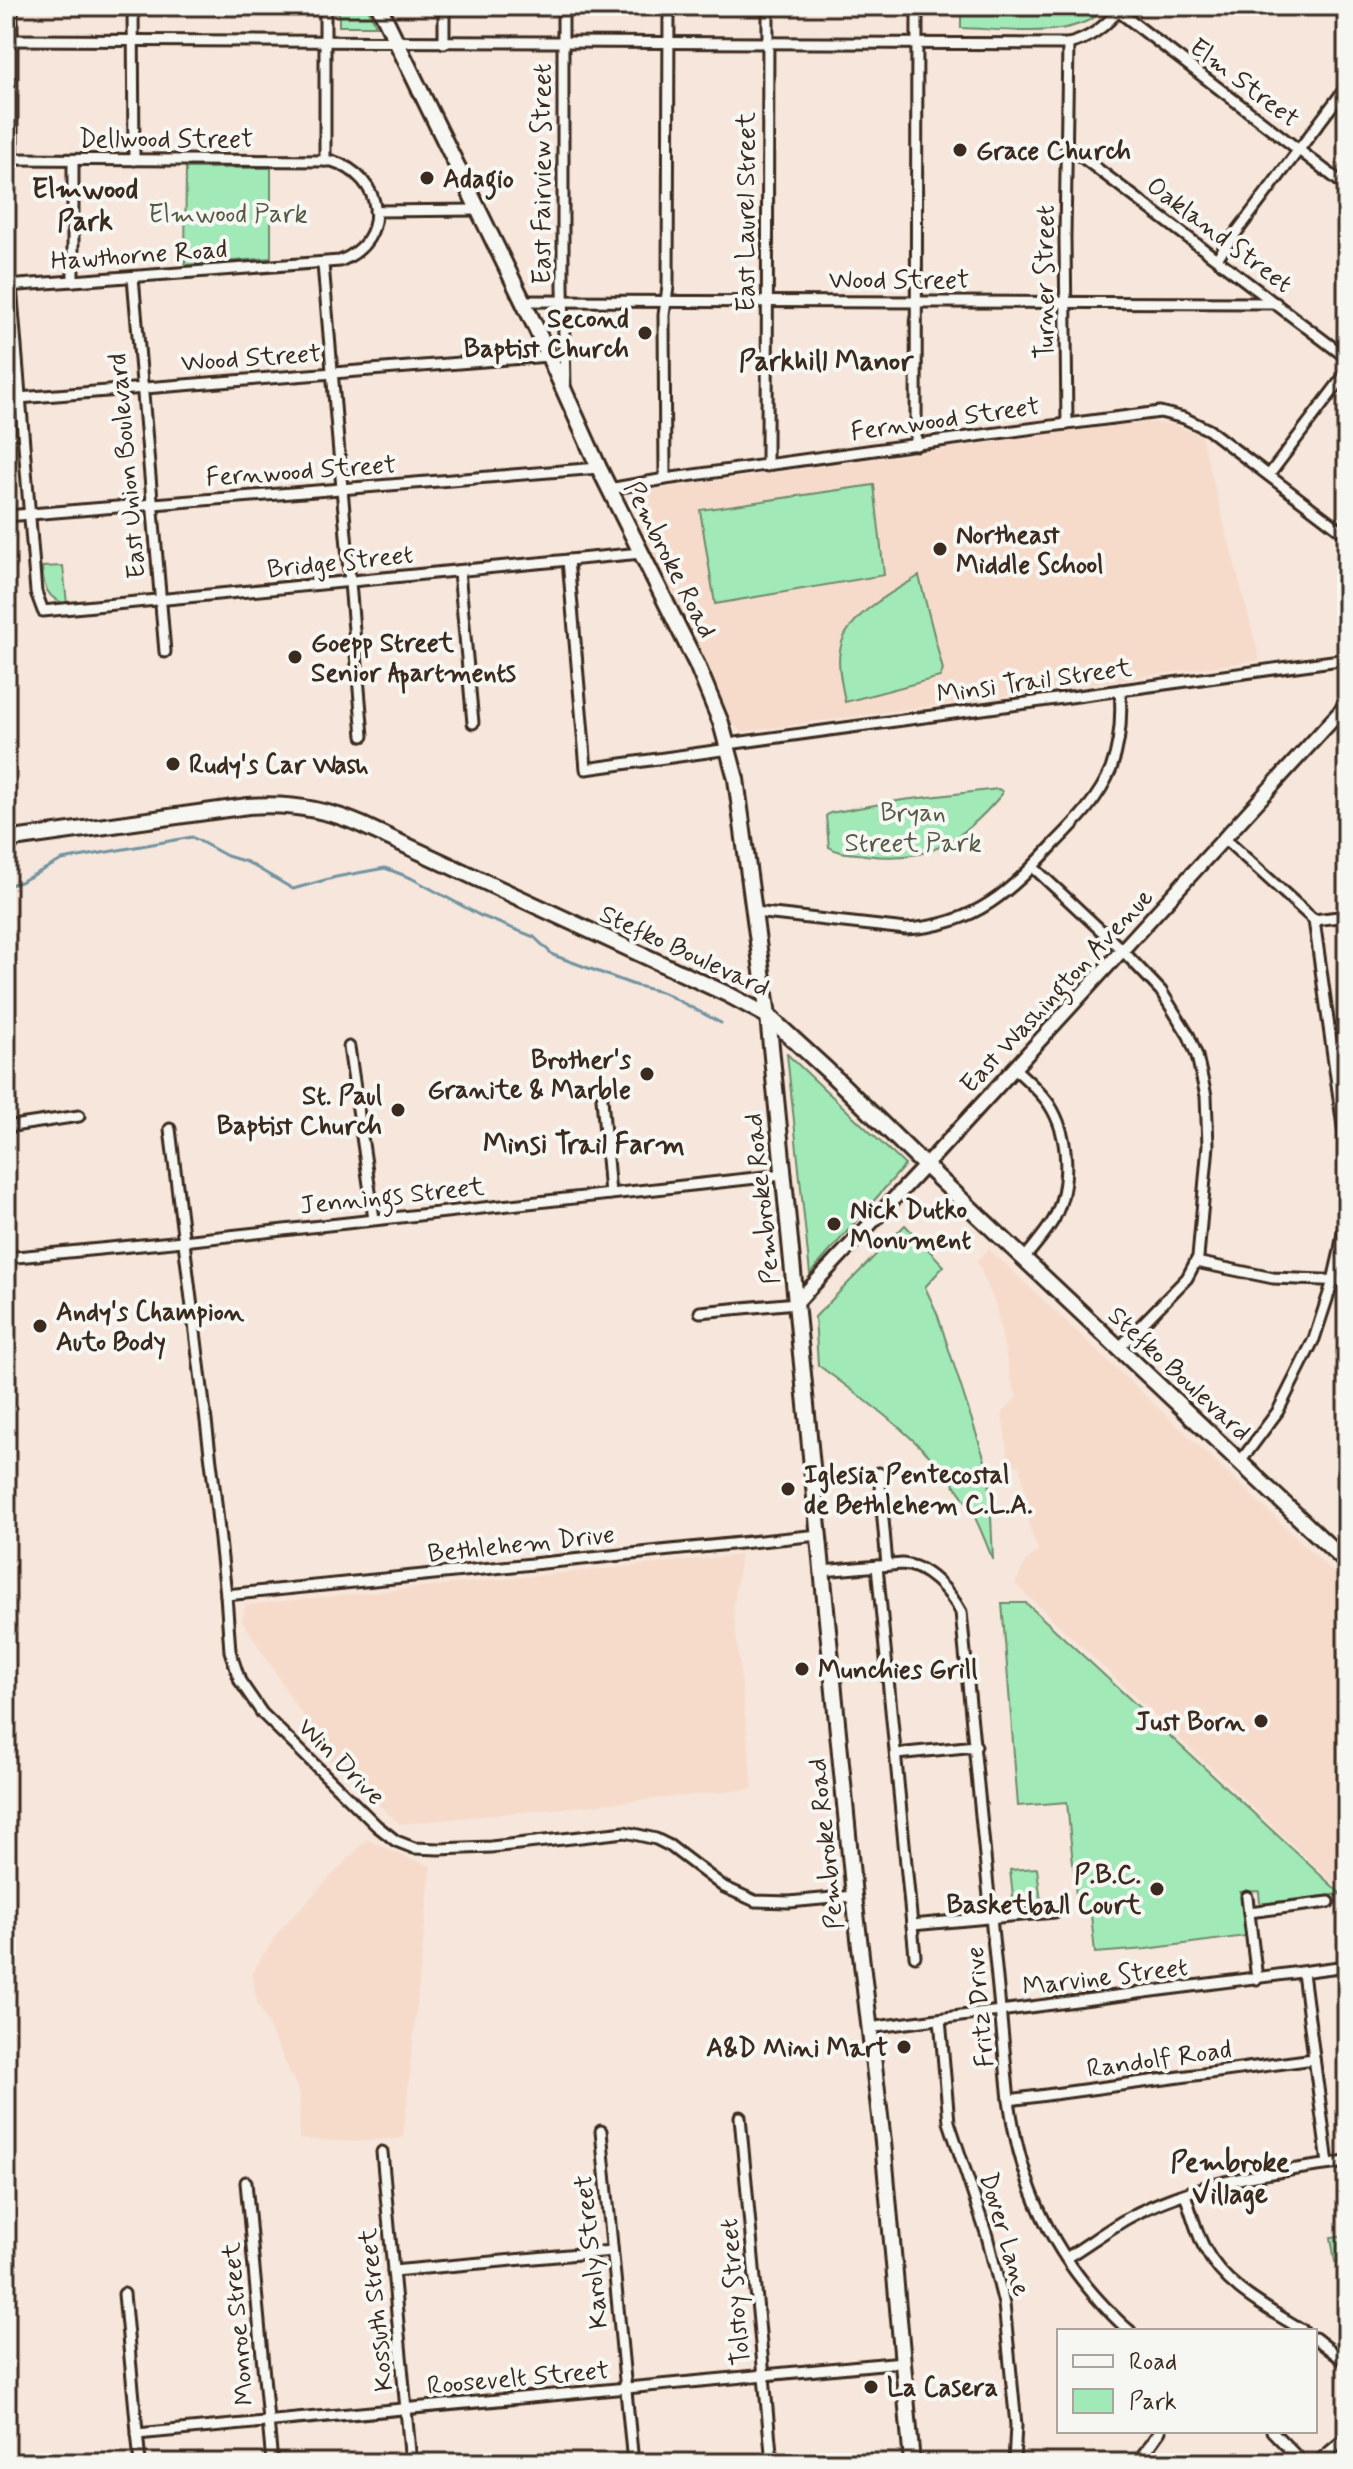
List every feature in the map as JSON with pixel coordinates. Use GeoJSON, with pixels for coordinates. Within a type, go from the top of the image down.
{"type":"FeatureCollection","features":[{"type":"Feature","properties":{"kind":"main road","name":"Pembroke Road"},"geometry":{"type":"LineString","coordinates":[[379,6],[523,301],[609,489],[697,665],[729,747],[740,801],[768,1016],[854,1896],[883,2142],[912,2463]]}},
{"type":"Feature","properties":{"kind":"main road","name":"Stefko Boulevard"},"geometry":{"type":"LineString","coordinates":[[6,840],[248,806],[287,806],[322,811],[362,825],[729,995],[768,1016],[1347,1563]]}},
{"type":"Feature","properties":{"kind":"street"},"geometry":{"type":"LineString","coordinates":[[9,159],[12,6]]}},
{"type":"Feature","properties":{"kind":"street"},"geometry":{"type":"LineString","coordinates":[[133,6],[134,160]]}},
{"type":"Feature","properties":{"kind":"street"},"geometry":{"type":"LineString","coordinates":[[325,6],[325,161],[347,166],[358,174],[370,188],[375,211],[479,210]]}},
{"type":"Feature","properties":{"kind":"street"},"geometry":{"type":"LineString","coordinates":[[444,6],[444,43]]}},
{"type":"Feature","properties":{"kind":"street","name":"East Fairview Street"},"geometry":{"type":"LineString","coordinates":[[563,6],[565,390]]}},
{"type":"Feature","properties":{"kind":"street"},"geometry":{"type":"LineString","coordinates":[[665,479],[669,6]]}},
{"type":"Feature","properties":{"kind":"street","name":"East Laurel Street"},"geometry":{"type":"LineString","coordinates":[[767,466],[768,6]]}},
{"type":"Feature","properties":{"kind":"street"},"geometry":{"type":"LineString","coordinates":[[916,445],[917,6]]}},
{"type":"Feature","properties":{"kind":"street"},"geometry":{"type":"LineString","coordinates":[[1338,6],[1347,13]]}},
{"type":"Feature","properties":{"kind":"street"},"geometry":{"type":"LineString","coordinates":[[9,40],[1068,44],[1103,27],[1120,9]]}},
{"type":"Feature","properties":{"kind":"street","name":"Elm Street"},"geometry":{"type":"LineString","coordinates":[[1120,9],[1347,187]]}},
{"type":"Feature","properties":{"kind":"street","name":"Turner Street"},"geometry":{"type":"LineString","coordinates":[[1067,424],[1068,44]]}},
{"type":"Feature","properties":{"kind":"street"},"geometry":{"type":"LineString","coordinates":[[1217,258],[1347,86]]}},
{"type":"Feature","properties":{"kind":"street","name":"Oakland Street"},"geometry":{"type":"LineString","coordinates":[[1066,145],[1347,358]]}},
{"type":"Feature","properties":{"kind":"street","name":"Dellwood Street"},"geometry":{"type":"LineString","coordinates":[[9,159],[325,161]]}},
{"type":"Feature","properties":{"kind":"street"},"geometry":{"type":"LineString","coordinates":[[73,160],[73,281]]}},
{"type":"Feature","properties":{"kind":"street","name":"Hawthorne Road"},"geometry":{"type":"LineString","coordinates":[[9,285],[340,261],[361,249],[370,235],[375,211]]}},
{"type":"Feature","properties":{"kind":"street"},"geometry":{"type":"LineString","coordinates":[[323,264],[363,736]]}},
{"type":"Feature","properties":{"kind":"street","name":"East Union Boulevard"},"geometry":{"type":"LineString","coordinates":[[133,277],[165,652]]}},
{"type":"Feature","properties":{"kind":"street"},"geometry":{"type":"LineString","coordinates":[[9,285],[31,514]]}},
{"type":"Feature","properties":{"kind":"street","name":"Wood Street"},"geometry":{"type":"LineString","coordinates":[[523,301],[1276,303]]}},
{"type":"Feature","properties":{"kind":"street","name":"Wood Street"},"geometry":{"type":"LineString","coordinates":[[6,399],[548,356]]}},
{"type":"Feature","properties":{"kind":"street"},"geometry":{"type":"LineString","coordinates":[[1269,475],[1347,372]]}},
{"type":"Feature","properties":{"kind":"street","name":"Fernwood Street"},"geometry":{"type":"LineString","coordinates":[[609,489],[1152,412],[1176,415],[1219,437],[1347,535]]}},
{"type":"Feature","properties":{"kind":"street","name":"Fernwood Street"},"geometry":{"type":"LineString","coordinates":[[6,516],[599,468]]}},
{"type":"Feature","properties":{"kind":"street","name":"Bridge Street"},"geometry":{"type":"LineString","coordinates":[[31,514],[36,592],[43,611],[641,553]]}},
{"type":"Feature","properties":{"kind":"street","name":"Minsi Trail Street"},"geometry":{"type":"LineString","coordinates":[[568,560],[586,769],[1347,659]]}},
{"type":"Feature","properties":{"kind":"street"},"geometry":{"type":"LineString","coordinates":[[459,571],[473,723]]}},
{"type":"Feature","properties":{"kind":"street"},"geometry":{"type":"LineString","coordinates":[[755,912],[890,929],[925,928],[985,907],[1033,867],[1101,790],[1117,748],[1120,690]]}},
{"type":"Feature","properties":{"kind":"street","name":"East Washington Avenue"},"geometry":{"type":"LineString","coordinates":[[796,1303],[1347,704]]}},
{"type":"Feature","properties":{"kind":"street"},"geometry":{"type":"LineString","coordinates":[[1225,839],[1314,920],[1345,1146],[1345,1221],[1333,1281],[1306,1359],[1278,1411],[1240,1462]]}},
{"type":"Feature","properties":{"kind":"street"},"geometry":{"type":"LineString","coordinates":[[1033,867],[1161,991],[1193,1046],[1204,1083],[1208,1133],[1200,1247],[1196,1262],[1187,1278],[1118,1349]]}},
{"type":"Feature","properties":{"kind":"street"},"geometry":{"type":"LineString","coordinates":[[1314,920],[1347,916]]}},
{"type":"Feature","properties":{"kind":"street"},"geometry":{"type":"LineString","coordinates":[[349,1047],[374,1219]]}},
{"type":"Feature","properties":{"kind":"street"},"geometry":{"type":"LineString","coordinates":[[1014,1068],[1051,1106],[1066,1156],[1059,1207],[1024,1259]]}},
{"type":"Feature","properties":{"kind":"street"},"geometry":{"type":"LineString","coordinates":[[602,1098],[610,1194]]}},
{"type":"Feature","properties":{"kind":"street"},"geometry":{"type":"LineString","coordinates":[[6,1127],[79,1116]]}},
{"type":"Feature","properties":{"kind":"street","name":"Win Drive"},"geometry":{"type":"LineString","coordinates":[[170,1129],[226,1595],[230,1651],[240,1681],[252,1700],[325,1777],[377,1826],[396,1841],[414,1848],[464,1849],[625,1832],[656,1839],[670,1846],[724,1887],[755,1901],[789,1902],[854,1896]]}},
{"type":"Feature","properties":{"kind":"street","name":"Jennings Street"},"geometry":{"type":"LineString","coordinates":[[6,1258],[783,1175]]}},
{"type":"Feature","properties":{"kind":"street"},"geometry":{"type":"LineString","coordinates":[[1196,1262],[1273,1278],[1347,1281]]}},
{"type":"Feature","properties":{"kind":"street"},"geometry":{"type":"LineString","coordinates":[[700,1312],[796,1303]]}},
{"type":"Feature","properties":{"kind":"street"},"geometry":{"type":"LineString","coordinates":[[879,1473],[882,1566],[896,1754],[915,1956]]}},
{"type":"Feature","properties":{"kind":"street","name":"Bethlehem Drive"},"geometry":{"type":"LineString","coordinates":[[226,1595],[819,1535]]}},
{"type":"Feature","properties":{"kind":"street","name":"Fritz Drive"},"geometry":{"type":"LineString","coordinates":[[822,1571],[908,1565],[920,1568],[959,1607],[964,1620],[1013,2131],[1025,2176],[1048,2229],[1081,2279],[1128,2329]]}},
{"type":"Feature","properties":{"kind":"street"},"geometry":{"type":"LineString","coordinates":[[896,1754],[976,1746]]}},
{"type":"Feature","properties":{"kind":"street"},"geometry":{"type":"LineString","coordinates":[[1247,1897],[1257,1979]]}},
{"type":"Feature","properties":{"kind":"street"},"geometry":{"type":"LineString","coordinates":[[1249,1912],[1329,1902]]}},
{"type":"Feature","properties":{"kind":"street"},"geometry":{"type":"LineString","coordinates":[[912,1925],[1055,1912]]}},
{"type":"Feature","properties":{"kind":"street","name":"Marvine Street"},"geometry":{"type":"LineString","coordinates":[[868,2028],[1347,1966]]}},
{"type":"Feature","properties":{"kind":"street"},"geometry":{"type":"LineString","coordinates":[[1303,1973],[1328,2164]]}},
{"type":"Feature","properties":{"kind":"street","name":"Dover Lane"},"geometry":{"type":"LineString","coordinates":[[940,2019],[951,2129],[987,2236],[1004,2304],[1016,2425],[1014,2463]]}},
{"type":"Feature","properties":{"kind":"street","name":"Randolf Road"},"geometry":{"type":"LineString","coordinates":[[1009,2100],[1314,2059]]}},
{"type":"Feature","properties":{"kind":"street","name":"Tolstoy Street"},"geometry":{"type":"LineString","coordinates":[[740,2117],[772,2463]]}},
{"type":"Feature","properties":{"kind":"street","name":"Karoly Street"},"geometry":{"type":"LineString","coordinates":[[601,2131],[633,2463]]}},
{"type":"Feature","properties":{"kind":"street","name":"Kossuth Street"},"geometry":{"type":"LineString","coordinates":[[382,2152],[411,2463]]}},
{"type":"Feature","properties":{"kind":"street"},"geometry":{"type":"LineString","coordinates":[[1066,2258],[1129,2218],[1209,2185],[1347,2162]]}},
{"type":"Feature","properties":{"kind":"street","name":"Monroe Street"},"geometry":{"type":"LineString","coordinates":[[246,2182],[272,2463]]}},
{"type":"Feature","properties":{"kind":"street"},"geometry":{"type":"LineString","coordinates":[[1185,2194],[1204,2247],[1222,2272],[1249,2297],[1301,2329]]}},
{"type":"Feature","properties":{"kind":"street"},"geometry":{"type":"LineString","coordinates":[[393,2271],[612,2251]]}},
{"type":"Feature","properties":{"kind":"street"},"geometry":{"type":"LineString","coordinates":[[124,2294],[140,2463]]}},
{"type":"Feature","properties":{"kind":"street"},"geometry":{"type":"LineString","coordinates":[[1317,2340],[1347,2363]]}},
{"type":"Feature","properties":{"kind":"street","name":"Roosevelt Street"},"geometry":{"type":"LineString","coordinates":[[137,2434],[903,2362]]}},
{"type":"Feature","properties":{"kind":"street"},"geometry":{"type":"LineString","coordinates":[[1137,2463],[1159,2433]]}},
{"type":"Feature","properties":{"kind":"street"},"geometry":{"type":"LineString","coordinates":[[1274,2433],[1303,2463]]}},
{"type":"Feature","properties":{"kind":"street"},"geometry":{"type":"LineString","coordinates":[[1316,2463],[1347,2437]]}},
{"type":"Feature","properties":{"kind":"shaded area","name":"Northeast Middle School"},"geometry":{"type":"Polygon","coordinates":[[[1138,422],[1174,424],[1201,435],[1260,660],[742,732],[730,722],[630,509],[635,495],[642,491],[1138,422]]]}},
{"type":"Feature","properties":{"kind":"shaded area"},"geometry":{"type":"Polygon","coordinates":[[[989,1249],[1347,1585],[1347,1896],[1015,1584],[1026,1561],[1038,1551],[1029,1526],[1020,1465],[1009,1467],[1002,1412],[1017,1397],[996,1306],[977,1261],[989,1249]]]}},
{"type":"Feature","properties":{"kind":"shaded area"},"geometry":{"type":"Polygon","coordinates":[[[741,1555],[733,1607],[753,1789],[400,1824],[330,1759],[242,1620],[246,1605],[741,1555]]]}},
{"type":"Feature","properties":{"kind":"shaded area"},"geometry":{"type":"Polygon","coordinates":[[[367,1839],[431,1866],[403,2138],[353,2142],[299,2139],[300,2094],[257,2002],[252,1973],[279,1931],[367,1839]]]}},
{"type":"Feature","properties":{"kind":"green space"},"geometry":{"type":"Polygon","coordinates":[[[339,6],[367,6],[376,26],[339,26],[339,6]]]}},
{"type":"Feature","properties":{"kind":"green space"},"geometry":{"type":"Polygon","coordinates":[[[961,6],[1108,6],[1078,25],[1019,31],[961,28],[961,6]]]}},
{"type":"Feature","properties":{"kind":"green space","name":"Elmwood Park"},"geometry":{"type":"Polygon","coordinates":[[[186,168],[271,168],[271,258],[185,265],[186,168]]]}},
{"type":"Feature","properties":{"kind":"green space"},"geometry":{"type":"Polygon","coordinates":[[[874,485],[884,575],[715,604],[700,510],[874,485]]]}},
{"type":"Feature","properties":{"kind":"green space"},"geometry":{"type":"Polygon","coordinates":[[[63,566],[67,604],[51,595],[45,586],[42,567],[63,566]]]}},
{"type":"Feature","properties":{"kind":"green space"},"geometry":{"type":"Polygon","coordinates":[[[919,576],[943,670],[940,677],[845,702],[839,659],[845,635],[873,605],[919,576]]]}},
{"type":"Feature","properties":{"kind":"green space","name":"Bryan Street Park"},"geometry":{"type":"Polygon","coordinates":[[[998,789],[1002,794],[972,825],[958,837],[926,852],[888,857],[846,853],[829,847],[826,816],[830,813],[903,800],[998,789]]]}},
{"type":"Feature","properties":{"kind":"green space"},"geometry":{"type":"Polygon","coordinates":[[[787,1054],[905,1165],[810,1274],[787,1054]]]}},
{"type":"Feature","properties":{"kind":"green space"},"geometry":{"type":"Polygon","coordinates":[[[905,1225],[944,1266],[925,1287],[937,1313],[989,1473],[993,1560],[971,1510],[936,1463],[899,1427],[818,1365],[815,1317],[905,1225]]]}},
{"type":"Feature","properties":{"kind":"green space"},"geometry":{"type":"Polygon","coordinates":[[[1002,1603],[1026,1603],[1341,1894],[1260,1904],[1259,1891],[1240,1892],[1246,1936],[1095,1953],[1091,1915],[1078,1916],[1067,1802],[1018,1806],[1002,1603]]]}},
{"type":"Feature","properties":{"kind":"green space"},"geometry":{"type":"Polygon","coordinates":[[[1037,1868],[1041,1903],[1014,1906],[1010,1870],[1037,1868]]]}},
{"type":"Feature","properties":{"kind":"green space"},"geometry":{"type":"Polygon","coordinates":[[[1347,2235],[1347,2261],[1335,2262],[1331,2237],[1347,2235]]]}},
{"type":"Feature","properties":{"kind":"waterway"},"geometry":{"type":"LineString","coordinates":[[6,886],[62,860],[192,837],[227,856],[247,862],[293,889],[385,868],[411,878],[479,915],[534,937],[553,955],[664,993],[721,1023]]}},
{"type":"Feature","properties":{"kind":"place","name":"Grace Church"},"geometry":{"type":"Point","coordinates":[960,150]}},
{"type":"Feature","properties":{"kind":"place","name":"Adagio"},"geometry":{"type":"Point","coordinates":[427,178]}},
{"type":"Feature","properties":{"kind":"place","name":"Second Baptist Church"},"geometry":{"type":"Point","coordinates":[645,333]}},
{"type":"Feature","properties":{"kind":"place","name":"Northeast Middle School"},"geometry":{"type":"Point","coordinates":[940,549]}},
{"type":"Feature","properties":{"kind":"place","name":"Goepp Street Senior Apartments"},"geometry":{"type":"Point","coordinates":[295,657]}},
{"type":"Feature","properties":{"kind":"place","name":"Rudy's Car Wash"},"geometry":{"type":"Point","coordinates":[173,764]}},
{"type":"Feature","properties":{"kind":"place","name":"Brother's Granite & Marble"},"geometry":{"type":"Point","coordinates":[647,1074]}},
{"type":"Feature","properties":{"kind":"place","name":"St. Paul Baptist Church"},"geometry":{"type":"Point","coordinates":[398,1110]}},
{"type":"Feature","properties":{"kind":"place","name":"Nick Dutko Monument"},"geometry":{"type":"Point","coordinates":[834,1224]}},
{"type":"Feature","properties":{"kind":"place","name":"Andy's Champion Auto Body"},"geometry":{"type":"Point","coordinates":[40,1326]}},
{"type":"Feature","properties":{"kind":"place","name":"Iglesia Pentecostal de Bethlehem C.L.A."},"geometry":{"type":"Point","coordinates":[788,1489]}},
{"type":"Feature","properties":{"kind":"place","name":"Munchies Grill"},"geometry":{"type":"Point","coordinates":[802,1669]}},
{"type":"Feature","properties":{"kind":"place","name":"Just Born"},"geometry":{"type":"Point","coordinates":[1261,1721]}},
{"type":"Feature","properties":{"kind":"place","name":"P.B.C. Basketball Court"},"geometry":{"type":"Point","coordinates":[1157,1889]}},
{"type":"Feature","properties":{"kind":"place","name":"A&D Mini Mart"},"geometry":{"type":"Point","coordinates":[904,2047]}},
{"type":"Feature","properties":{"kind":"place","name":"La Casera"},"geometry":{"type":"Point","coordinates":[871,2387]}},
{"type":"Feature","properties":{"kind":"district","name":"Elmwood Park"},"geometry":{"type":"Point","coordinates":[85,204]}},
{"type":"Feature","properties":{"kind":"district","name":"Parkhill Manor"},"geometry":{"type":"Point","coordinates":[826,360]}},
{"type":"Feature","properties":{"kind":"district","name":"Minsi Trail Farm"},"geometry":{"type":"Point","coordinates":[584,1143]}},
{"type":"Feature","properties":{"kind":"district","name":"Pembroke Village"},"geometry":{"type":"Point","coordinates":[1230,2177]}}]}
